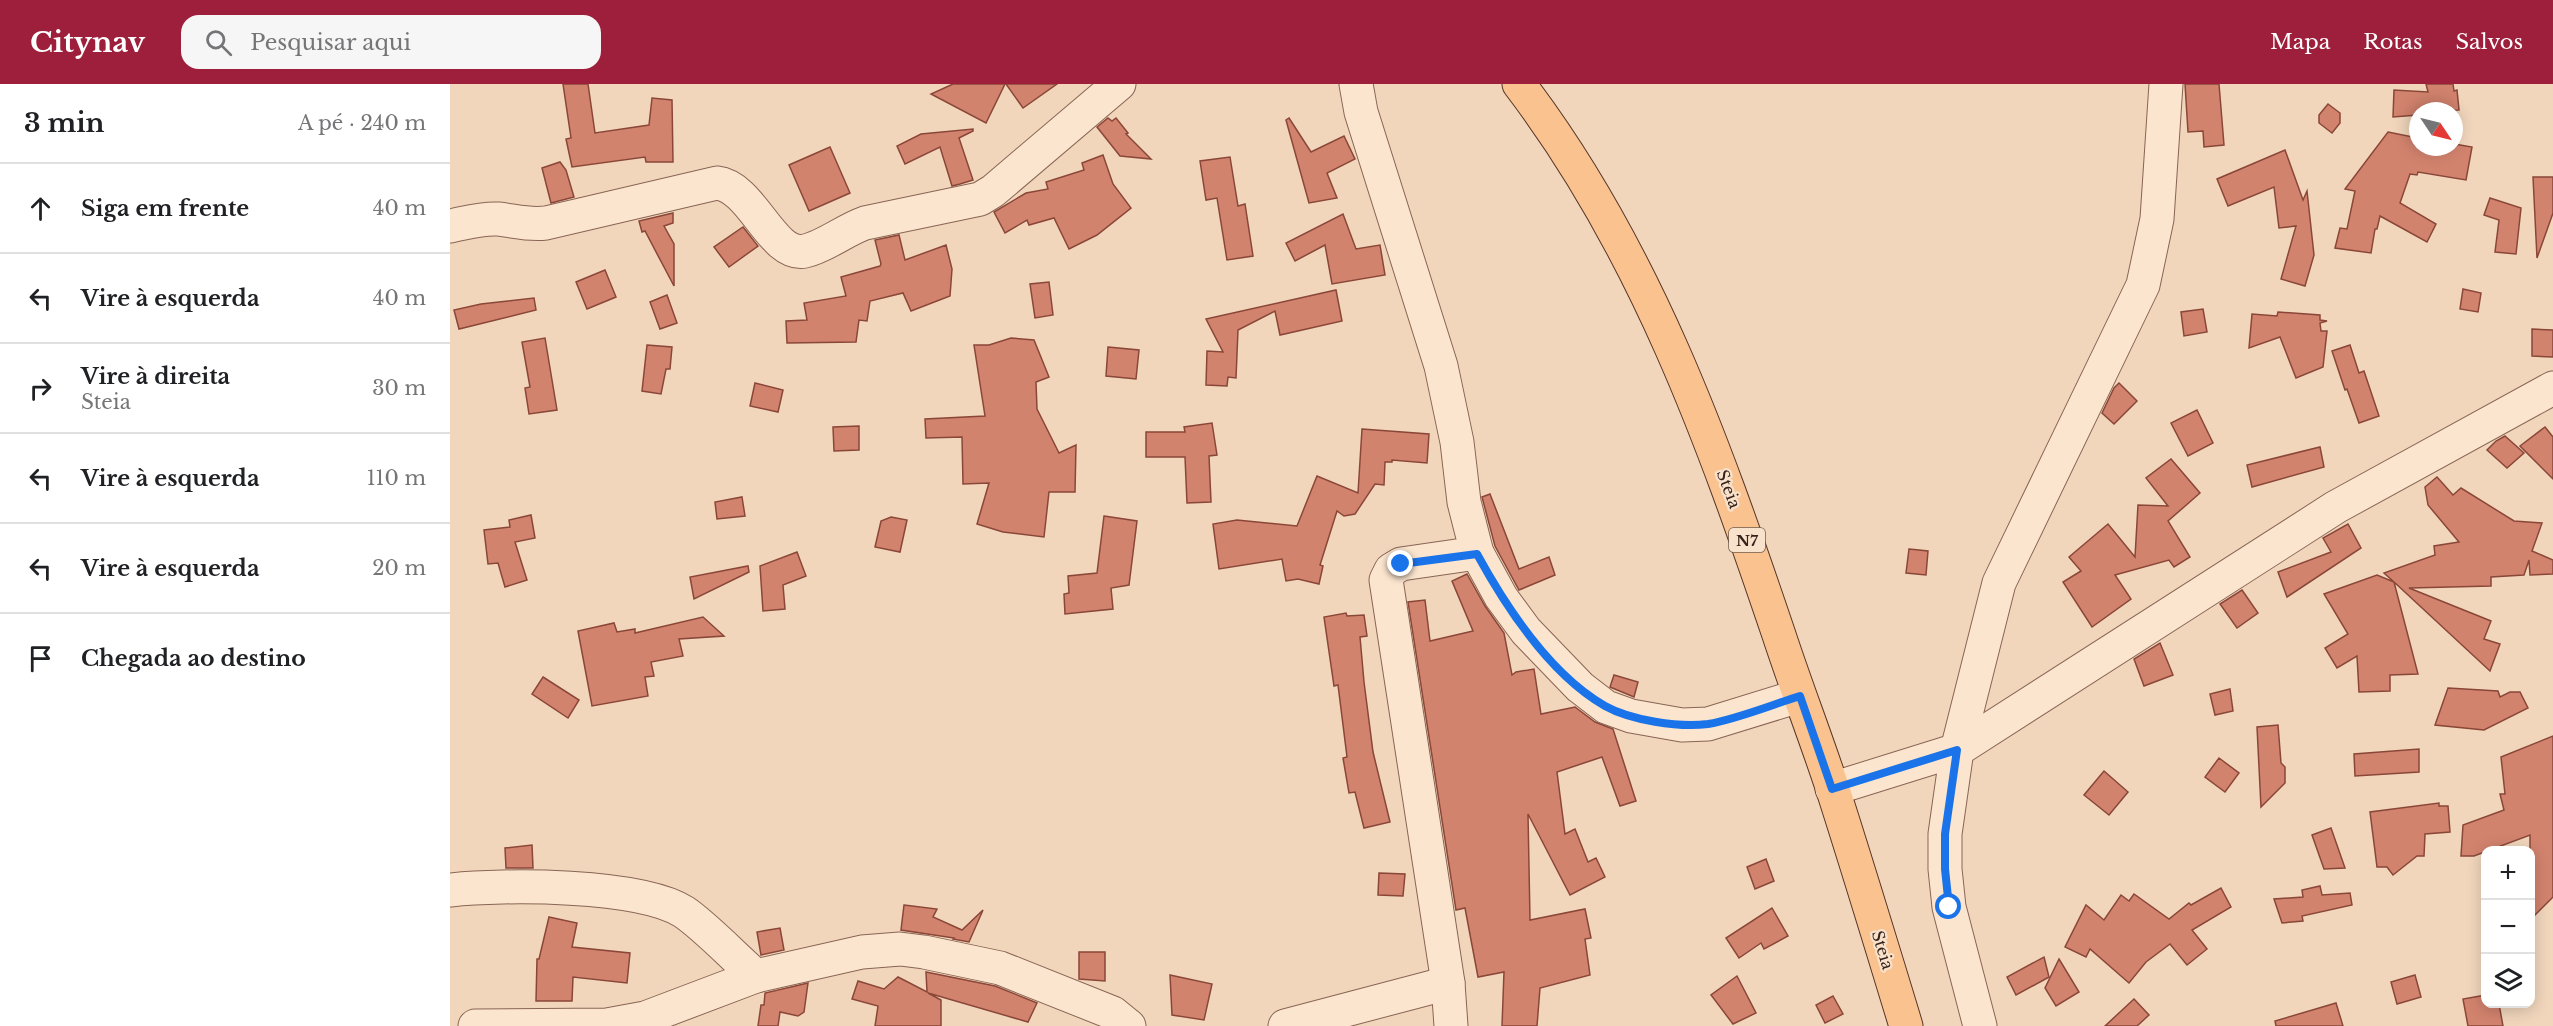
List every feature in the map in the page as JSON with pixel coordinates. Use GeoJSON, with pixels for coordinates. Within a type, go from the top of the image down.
{"type":"FeatureCollection","features":[{"type":"Feature","properties":{"kind":"main road","name":"Steia"},"geometry":{"type":"LineString","coordinates":[[1519,84],[1548,122],[1599,205],[1655,307],[1736,507],[1832,789],[1906,1026]]}},
{"type":"Feature","properties":{"kind":"street"},"geometry":{"type":"LineString","coordinates":[[450,226],[482,219],[500,219],[528,225],[546,223],[717,183],[734,188],[783,245],[794,252],[807,251],[850,228],[865,223],[980,199],[993,191],[1119,84]]}},
{"type":"Feature","properties":{"kind":"street"},"geometry":{"type":"LineString","coordinates":[[1356,84],[1361,112],[1441,366],[1457,442],[1464,502],[1477,554],[1501,597],[1526,631],[1580,687],[1606,707],[1659,722],[1682,725],[1708,724],[1800,696]]}},
{"type":"Feature","properties":{"kind":"street"},"geometry":{"type":"LineString","coordinates":[[1980,1026],[1949,907],[1945,869],[1945,834],[1957,750],[1999,583],[2143,285],[2157,219],[2166,84]]}},
{"type":"Feature","properties":{"kind":"street"},"geometry":{"type":"LineString","coordinates":[[1832,789],[1957,750],[2336,507],[2553,388]]}},
{"type":"Feature","properties":{"kind":"street"},"geometry":{"type":"LineString","coordinates":[[1451,1026],[1448,983],[1386,580],[1391,570],[1401,564],[1477,554]]}},
{"type":"Feature","properties":{"kind":"street"},"geometry":{"type":"LineString","coordinates":[[450,890],[477,887],[553,887],[621,894],[661,903],[684,912],[756,976]]}},
{"type":"Feature","properties":{"kind":"street"},"geometry":{"type":"LineString","coordinates":[[475,1026],[607,1025],[645,1018],[756,976],[862,952],[900,950],[924,952],[1000,968],[1113,1013],[1129,1026]]}},
{"type":"Feature","properties":{"kind":"street"},"geometry":{"type":"LineString","coordinates":[[1285,1026],[1448,983]]}},
{"type":"Feature","properties":{"kind":"building"},"geometry":{"type":"Polygon","coordinates":[[[563,84],[588,84],[595,133],[649,125],[652,98],[672,100],[673,162],[646,162],[645,157],[572,167],[566,139],[571,138],[563,84]]]}},
{"type":"Feature","properties":{"kind":"building"},"geometry":{"type":"Polygon","coordinates":[[[953,84],[1005,84],[986,123],[931,94],[953,84]]]}},
{"type":"Feature","properties":{"kind":"building"},"geometry":{"type":"Polygon","coordinates":[[[1006,84],[1057,84],[1023,108],[1006,84]]]}},
{"type":"Feature","properties":{"kind":"building"},"geometry":{"type":"Polygon","coordinates":[[[2185,84],[2219,84],[2224,145],[2204,147],[2203,131],[2188,132],[2185,84]]]}},
{"type":"Feature","properties":{"kind":"building"},"geometry":{"type":"Polygon","coordinates":[[[2426,84],[2453,84],[2454,91],[2457,90],[2458,102],[2409,102],[2409,116],[2393,117],[2394,90],[2428,92],[2426,84]]]}},
{"type":"Feature","properties":{"kind":"building"},"geometry":{"type":"Polygon","coordinates":[[[2328,104],[2340,113],[2340,123],[2332,133],[2319,123],[2319,115],[2328,104]]]}},
{"type":"Feature","properties":{"kind":"building"},"geometry":{"type":"Polygon","coordinates":[[[1108,118],[1112,121],[1116,118],[1128,133],[1126,134],[1151,159],[1120,156],[1097,127],[1108,118]]]}},
{"type":"Feature","properties":{"kind":"building"},"geometry":{"type":"Polygon","coordinates":[[[1289,118],[1311,152],[1344,136],[1355,159],[1327,173],[1337,198],[1309,203],[1286,120],[1289,118]]]}},
{"type":"Feature","properties":{"kind":"building"},"geometry":{"type":"Polygon","coordinates":[[[973,129],[959,138],[973,180],[952,186],[940,147],[905,164],[897,146],[921,134],[973,129]]]}},
{"type":"Feature","properties":{"kind":"building"},"geometry":{"type":"Polygon","coordinates":[[[2388,132],[2409,136],[2409,156],[2463,156],[2463,146],[2472,147],[2466,180],[2418,172],[2417,175],[2410,174],[2400,203],[2436,224],[2427,242],[2380,216],[2371,253],[2335,248],[2340,228],[2347,229],[2355,191],[2345,189],[2388,132]]]}},
{"type":"Feature","properties":{"kind":"building"},"geometry":{"type":"Polygon","coordinates":[[[830,147],[850,193],[809,211],[789,165],[830,147]]]}},
{"type":"Feature","properties":{"kind":"building"},"geometry":{"type":"Polygon","coordinates":[[[2285,150],[2303,200],[2307,191],[2314,255],[2305,286],[2281,279],[2296,226],[2279,228],[2274,187],[2228,206],[2217,179],[2285,150]]]}},
{"type":"Feature","properties":{"kind":"building"},"geometry":{"type":"Polygon","coordinates":[[[1103,155],[1113,184],[1131,208],[1097,235],[1069,249],[1054,218],[1029,225],[1027,220],[1005,233],[994,212],[1026,193],[1048,189],[1046,182],[1084,170],[1082,163],[1103,155]]]}},
{"type":"Feature","properties":{"kind":"building"},"geometry":{"type":"Polygon","coordinates":[[[1230,157],[1238,206],[1245,204],[1253,256],[1227,260],[1217,198],[1206,200],[1200,161],[1230,157]]]}},
{"type":"Feature","properties":{"kind":"building"},"geometry":{"type":"Polygon","coordinates":[[[560,162],[566,170],[574,197],[551,203],[542,168],[560,162]]]}},
{"type":"Feature","properties":{"kind":"building"},"geometry":{"type":"Polygon","coordinates":[[[2533,177],[2553,177],[2553,213],[2537,258],[2533,177]]]}},
{"type":"Feature","properties":{"kind":"building"},"geometry":{"type":"Polygon","coordinates":[[[2490,198],[2521,208],[2516,254],[2495,252],[2499,220],[2484,215],[2490,198]]]}},
{"type":"Feature","properties":{"kind":"building"},"geometry":{"type":"Polygon","coordinates":[[[673,213],[673,223],[664,226],[674,244],[674,286],[645,231],[642,232],[639,221],[673,213]]]}},
{"type":"Feature","properties":{"kind":"building"},"geometry":{"type":"Polygon","coordinates":[[[1343,214],[1356,249],[1380,245],[1385,275],[1332,284],[1325,245],[1295,261],[1286,243],[1343,214]]]}},
{"type":"Feature","properties":{"kind":"building"},"geometry":{"type":"Polygon","coordinates":[[[743,227],[758,246],[729,267],[714,247],[743,227]]]}},
{"type":"Feature","properties":{"kind":"building"},"geometry":{"type":"Polygon","coordinates":[[[899,235],[905,260],[946,245],[952,269],[950,296],[911,311],[903,293],[870,301],[867,321],[859,320],[856,342],[787,343],[786,321],[807,320],[804,303],[846,296],[841,277],[880,266],[875,240],[899,235]]]}},
{"type":"Feature","properties":{"kind":"building"},"geometry":{"type":"Polygon","coordinates":[[[605,270],[616,297],[587,309],[576,282],[605,270]]]}},
{"type":"Feature","properties":{"kind":"building"},"geometry":{"type":"Polygon","coordinates":[[[1049,282],[1053,315],[1035,318],[1030,284],[1049,282]]]}},
{"type":"Feature","properties":{"kind":"building"},"geometry":{"type":"Polygon","coordinates":[[[2463,289],[2481,293],[2478,312],[2460,309],[2463,289]]]}},
{"type":"Feature","properties":{"kind":"building"},"geometry":{"type":"Polygon","coordinates":[[[1336,290],[1342,321],[1280,335],[1275,311],[1238,330],[1236,378],[1228,377],[1227,386],[1206,385],[1207,351],[1223,352],[1206,319],[1336,290]]]}},
{"type":"Feature","properties":{"kind":"building"},"geometry":{"type":"Polygon","coordinates":[[[667,295],[677,323],[660,329],[650,302],[667,295]]]}},
{"type":"Feature","properties":{"kind":"building"},"geometry":{"type":"Polygon","coordinates":[[[534,298],[536,310],[459,329],[454,310],[481,304],[534,298]]]}},
{"type":"Feature","properties":{"kind":"building"},"geometry":{"type":"Polygon","coordinates":[[[2203,309],[2207,332],[2184,336],[2181,312],[2203,309]]]}},
{"type":"Feature","properties":{"kind":"building"},"geometry":{"type":"Polygon","coordinates":[[[2278,312],[2320,315],[2320,320],[2327,321],[2320,323],[2321,331],[2327,331],[2323,367],[2296,378],[2280,337],[2249,348],[2252,314],[2277,316],[2278,312]]]}},
{"type":"Feature","properties":{"kind":"building"},"geometry":{"type":"Polygon","coordinates":[[[2532,329],[2553,330],[2553,357],[2532,356],[2532,329]]]}},
{"type":"Feature","properties":{"kind":"building"},"geometry":{"type":"Polygon","coordinates":[[[545,338],[557,410],[529,414],[525,388],[530,387],[522,342],[545,338]]]}},
{"type":"Feature","properties":{"kind":"building"},"geometry":{"type":"Polygon","coordinates":[[[1011,338],[1034,340],[1049,377],[1036,382],[1037,409],[1059,453],[1076,445],[1075,492],[1049,492],[1044,537],[1003,532],[977,524],[989,483],[963,484],[962,437],[926,438],[925,419],[985,416],[974,345],[989,345],[1011,338]]]}},
{"type":"Feature","properties":{"kind":"building"},"geometry":{"type":"Polygon","coordinates":[[[647,345],[672,347],[670,369],[666,369],[661,394],[642,391],[647,345]]]}},
{"type":"Feature","properties":{"kind":"building"},"geometry":{"type":"Polygon","coordinates":[[[2350,345],[2359,373],[2364,371],[2379,416],[2359,423],[2332,351],[2350,345]]]}},
{"type":"Feature","properties":{"kind":"building"},"geometry":{"type":"Polygon","coordinates":[[[1108,347],[1139,350],[1136,379],[1106,376],[1108,347]]]}},
{"type":"Feature","properties":{"kind":"building"},"geometry":{"type":"Polygon","coordinates":[[[755,383],[783,390],[778,412],[750,406],[755,383]]]}},
{"type":"Feature","properties":{"kind":"building"},"geometry":{"type":"Polygon","coordinates":[[[2119,383],[2137,401],[2114,424],[2102,413],[2114,388],[2119,383]]]}},
{"type":"Feature","properties":{"kind":"building"},"geometry":{"type":"Polygon","coordinates":[[[2197,410],[2213,443],[2188,456],[2171,423],[2197,410]]]}},
{"type":"Feature","properties":{"kind":"building"},"geometry":{"type":"Polygon","coordinates":[[[1212,423],[1217,455],[1209,456],[1211,502],[1187,503],[1185,457],[1146,457],[1146,432],[1185,432],[1184,427],[1212,423]]]}},
{"type":"Feature","properties":{"kind":"building"},"geometry":{"type":"Polygon","coordinates":[[[859,426],[859,450],[834,451],[833,427],[859,426]]]}},
{"type":"Feature","properties":{"kind":"building"},"geometry":{"type":"Polygon","coordinates":[[[2545,427],[2553,437],[2553,479],[2520,446],[2545,427]]]}},
{"type":"Feature","properties":{"kind":"building"},"geometry":{"type":"Polygon","coordinates":[[[1362,429],[1429,434],[1427,463],[1392,460],[1392,462],[1385,462],[1384,485],[1375,484],[1355,514],[1344,516],[1337,511],[1320,565],[1323,566],[1319,584],[1298,579],[1286,581],[1282,559],[1219,569],[1213,524],[1237,520],[1297,526],[1317,476],[1358,493],[1362,429]]]}},
{"type":"Feature","properties":{"kind":"building"},"geometry":{"type":"Polygon","coordinates":[[[2505,436],[2524,453],[2507,468],[2487,450],[2505,436]]]}},
{"type":"Feature","properties":{"kind":"building"},"geometry":{"type":"Polygon","coordinates":[[[2320,447],[2324,467],[2252,487],[2247,465],[2320,447]]]}},
{"type":"Feature","properties":{"kind":"building"},"geometry":{"type":"Polygon","coordinates":[[[2171,459],[2200,493],[2168,521],[2190,557],[2174,567],[2169,560],[2115,575],[2131,599],[2092,627],[2063,582],[2081,571],[2069,557],[2108,524],[2135,557],[2138,505],[2168,506],[2146,478],[2171,459]]]}},
{"type":"Feature","properties":{"kind":"building"},"geometry":{"type":"Polygon","coordinates":[[[2437,477],[2453,495],[2461,488],[2514,521],[2542,523],[2532,551],[2553,560],[2553,574],[2530,575],[2529,560],[2524,575],[2491,577],[2491,586],[2409,588],[2491,621],[2484,639],[2500,644],[2490,671],[2384,573],[2435,555],[2434,546],[2459,542],[2428,505],[2425,487],[2437,477]]]}},
{"type":"Feature","properties":{"kind":"building"},"geometry":{"type":"Polygon","coordinates":[[[1490,494],[1519,569],[1549,557],[1555,575],[1519,590],[1495,546],[1482,497],[1490,494]]]}},
{"type":"Feature","properties":{"kind":"building"},"geometry":{"type":"Polygon","coordinates":[[[742,497],[745,516],[717,519],[715,502],[742,497]]]}},
{"type":"Feature","properties":{"kind":"building"},"geometry":{"type":"Polygon","coordinates":[[[531,515],[535,538],[515,542],[527,580],[505,587],[498,563],[488,564],[484,530],[510,527],[509,520],[531,515]]]}},
{"type":"Feature","properties":{"kind":"building"},"geometry":{"type":"Polygon","coordinates":[[[1104,516],[1137,521],[1129,585],[1111,588],[1113,609],[1065,614],[1064,594],[1069,593],[1068,576],[1097,573],[1104,516]]]}},
{"type":"Feature","properties":{"kind":"building"},"geometry":{"type":"Polygon","coordinates":[[[891,517],[907,520],[900,552],[875,547],[881,521],[891,517]]]}},
{"type":"Feature","properties":{"kind":"building"},"geometry":{"type":"Polygon","coordinates":[[[2348,524],[2361,548],[2287,597],[2278,572],[2331,552],[2323,538],[2348,524]]]}},
{"type":"Feature","properties":{"kind":"building"},"geometry":{"type":"Polygon","coordinates":[[[1909,549],[1928,551],[1926,575],[1906,573],[1909,549]]]}},
{"type":"Feature","properties":{"kind":"building"},"geometry":{"type":"Polygon","coordinates":[[[797,552],[806,576],[783,585],[785,609],[763,611],[760,566],[797,552]]]}},
{"type":"Feature","properties":{"kind":"building"},"geometry":{"type":"Polygon","coordinates":[[[748,566],[749,572],[694,599],[690,577],[748,566]]]}},
{"type":"Feature","properties":{"kind":"building"},"geometry":{"type":"Polygon","coordinates":[[[1467,574],[1504,633],[1512,675],[1516,672],[1534,669],[1541,714],[1575,707],[1595,722],[1613,729],[1636,801],[1620,806],[1602,757],[1557,772],[1565,834],[1575,829],[1588,862],[1596,858],[1605,877],[1570,895],[1528,814],[1530,920],[1585,909],[1591,938],[1585,939],[1590,975],[1540,988],[1537,1026],[1502,1026],[1504,972],[1478,977],[1465,908],[1456,910],[1408,602],[1425,600],[1430,641],[1473,631],[1452,581],[1467,574]]]}},
{"type":"Feature","properties":{"kind":"building"},"geometry":{"type":"Polygon","coordinates":[[[2377,575],[2394,582],[2418,674],[2390,675],[2390,691],[2359,692],[2357,656],[2337,668],[2325,648],[2348,634],[2324,594],[2377,575]]]}},
{"type":"Feature","properties":{"kind":"building"},"geometry":{"type":"Polygon","coordinates":[[[2242,590],[2258,613],[2237,628],[2220,604],[2242,590]]]}},
{"type":"Feature","properties":{"kind":"building"},"geometry":{"type":"Polygon","coordinates":[[[1346,613],[1347,616],[1364,615],[1367,636],[1360,637],[1364,682],[1373,752],[1390,822],[1364,828],[1355,792],[1349,793],[1343,758],[1347,757],[1338,685],[1334,686],[1324,617],[1346,613]]]}},
{"type":"Feature","properties":{"kind":"building"},"geometry":{"type":"Polygon","coordinates":[[[703,617],[724,636],[679,639],[683,656],[651,662],[654,676],[645,677],[648,696],[592,706],[578,631],[614,623],[617,632],[635,629],[635,633],[703,617]]]}},
{"type":"Feature","properties":{"kind":"building"},"geometry":{"type":"Polygon","coordinates":[[[2160,643],[2173,675],[2144,686],[2134,659],[2160,643]]]}},
{"type":"Feature","properties":{"kind":"building"},"geometry":{"type":"Polygon","coordinates":[[[1614,675],[1638,682],[1634,697],[1610,687],[1614,675]]]}},
{"type":"Feature","properties":{"kind":"building"},"geometry":{"type":"Polygon","coordinates":[[[543,677],[579,700],[568,718],[532,694],[543,677]]]}},
{"type":"Feature","properties":{"kind":"building"},"geometry":{"type":"Polygon","coordinates":[[[2448,688],[2498,691],[2500,697],[2510,692],[2520,692],[2528,708],[2484,730],[2435,725],[2448,688]]]}},
{"type":"Feature","properties":{"kind":"building"},"geometry":{"type":"Polygon","coordinates":[[[2230,689],[2233,711],[2215,715],[2210,694],[2230,689]]]}},
{"type":"Feature","properties":{"kind":"building"},"geometry":{"type":"Polygon","coordinates":[[[2278,725],[2281,763],[2285,767],[2285,783],[2261,807],[2257,727],[2278,725]]]}},
{"type":"Feature","properties":{"kind":"building"},"geometry":{"type":"Polygon","coordinates":[[[2553,736],[2553,897],[2535,915],[2535,846],[2530,846],[2530,835],[2501,846],[2481,846],[2481,853],[2474,856],[2461,856],[2463,825],[2504,810],[2500,794],[2505,794],[2501,757],[2553,736]]]}},
{"type":"Feature","properties":{"kind":"building"},"geometry":{"type":"Polygon","coordinates":[[[2419,749],[2419,772],[2355,776],[2354,754],[2419,749]]]}},
{"type":"Feature","properties":{"kind":"building"},"geometry":{"type":"Polygon","coordinates":[[[2219,758],[2239,773],[2225,792],[2205,777],[2219,758]]]}},
{"type":"Feature","properties":{"kind":"building"},"geometry":{"type":"Polygon","coordinates":[[[2104,771],[2128,792],[2109,815],[2084,795],[2104,771]]]}},
{"type":"Feature","properties":{"kind":"building"},"geometry":{"type":"Polygon","coordinates":[[[2439,803],[2439,806],[2448,806],[2450,832],[2425,834],[2424,856],[2417,856],[2393,875],[2387,867],[2377,867],[2370,812],[2439,803]]]}},
{"type":"Feature","properties":{"kind":"building"},"geometry":{"type":"Polygon","coordinates":[[[2331,828],[2345,868],[2324,869],[2312,835],[2331,828]]]}},
{"type":"Feature","properties":{"kind":"building"},"geometry":{"type":"Polygon","coordinates":[[[532,845],[533,868],[506,868],[505,848],[532,845]]]}},
{"type":"Feature","properties":{"kind":"building"},"geometry":{"type":"Polygon","coordinates":[[[1766,859],[1774,881],[1755,889],[1747,867],[1766,859]]]}},
{"type":"Feature","properties":{"kind":"building"},"geometry":{"type":"Polygon","coordinates":[[[1379,873],[1405,874],[1403,896],[1378,895],[1379,873]]]}},
{"type":"Feature","properties":{"kind":"building"},"geometry":{"type":"Polygon","coordinates":[[[2320,886],[2322,895],[2350,893],[2352,905],[2302,916],[2303,921],[2282,923],[2274,899],[2303,897],[2302,890],[2320,886]]]}},
{"type":"Feature","properties":{"kind":"building"},"geometry":{"type":"Polygon","coordinates":[[[2221,888],[2231,907],[2192,930],[2207,949],[2187,965],[2170,944],[2146,962],[2129,983],[2090,949],[2086,957],[2065,947],[2086,905],[2104,920],[2121,895],[2129,901],[2134,894],[2169,919],[2189,903],[2191,905],[2221,888]]]}},
{"type":"Feature","properties":{"kind":"building"},"geometry":{"type":"Polygon","coordinates":[[[904,905],[937,909],[933,917],[962,930],[983,910],[969,942],[901,930],[904,905]]]}},
{"type":"Feature","properties":{"kind":"building"},"geometry":{"type":"Polygon","coordinates":[[[1772,908],[1788,936],[1764,949],[1761,943],[1739,958],[1726,938],[1772,908]]]}},
{"type":"Feature","properties":{"kind":"building"},"geometry":{"type":"Polygon","coordinates":[[[549,917],[577,923],[572,947],[630,953],[627,983],[573,977],[572,1001],[536,1001],[537,959],[539,959],[549,917]]]}},
{"type":"Feature","properties":{"kind":"building"},"geometry":{"type":"Polygon","coordinates":[[[780,928],[784,950],[761,955],[757,932],[780,928]]]}},
{"type":"Feature","properties":{"kind":"building"},"geometry":{"type":"Polygon","coordinates":[[[1079,952],[1105,952],[1105,981],[1079,979],[1079,952]]]}},
{"type":"Feature","properties":{"kind":"building"},"geometry":{"type":"Polygon","coordinates":[[[2044,957],[2049,977],[2016,995],[2007,977],[2044,957]]]}},
{"type":"Feature","properties":{"kind":"building"},"geometry":{"type":"Polygon","coordinates":[[[2059,959],[2079,992],[2056,1006],[2045,988],[2059,959]]]}},
{"type":"Feature","properties":{"kind":"building"},"geometry":{"type":"Polygon","coordinates":[[[926,972],[995,986],[1037,1003],[1028,1022],[928,993],[941,1000],[941,1026],[875,1026],[878,1006],[852,999],[858,981],[884,989],[898,977],[927,992],[926,972]]]}},
{"type":"Feature","properties":{"kind":"building"},"geometry":{"type":"Polygon","coordinates":[[[1170,975],[1212,984],[1204,1020],[1172,1015],[1170,975]]]}},
{"type":"Feature","properties":{"kind":"building"},"geometry":{"type":"Polygon","coordinates":[[[2415,975],[2421,997],[2397,1004],[2391,982],[2415,975]]]}},
{"type":"Feature","properties":{"kind":"building"},"geometry":{"type":"Polygon","coordinates":[[[1737,976],[1756,1013],[1733,1024],[1711,995],[1737,976]]]}},
{"type":"Feature","properties":{"kind":"building"},"geometry":{"type":"Polygon","coordinates":[[[808,983],[804,1012],[798,1016],[780,1012],[778,1026],[758,1026],[765,993],[808,983]]]}},
{"type":"Feature","properties":{"kind":"building"},"geometry":{"type":"Polygon","coordinates":[[[1833,996],[1843,1014],[1825,1023],[1816,1005],[1833,996]]]}},
{"type":"Feature","properties":{"kind":"building"},"geometry":{"type":"Polygon","coordinates":[[[2481,996],[2481,1008],[2500,1008],[2503,1026],[2468,1026],[2463,999],[2481,996]]]}},
{"type":"Feature","properties":{"kind":"building"},"geometry":{"type":"Polygon","coordinates":[[[2134,999],[2149,1015],[2137,1026],[2105,1026],[2134,999]]]}},
{"type":"Feature","properties":{"kind":"building"},"geometry":{"type":"Polygon","coordinates":[[[2336,1003],[2343,1026],[2276,1026],[2275,1021],[2336,1003]]]}},
{"type":"Feature","properties":{"kind":"route"},"geometry":{"type":"LineString","coordinates":[[1401,564],[1477,554],[1501,597],[1526,631],[1556,665],[1606,707],[1631,716],[1682,725],[1708,724],[1800,696],[1832,789],[1957,750],[1945,834],[1945,869],[1949,907]]}}]}
